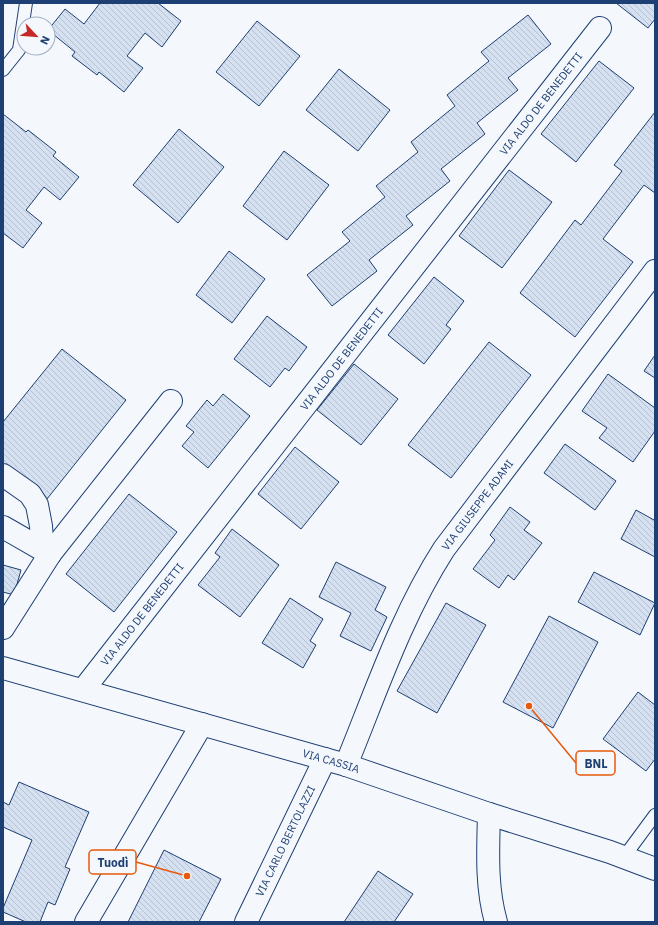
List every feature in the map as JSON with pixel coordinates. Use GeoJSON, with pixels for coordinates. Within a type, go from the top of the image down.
{"type":"FeatureCollection","features":[{"type":"Feature","properties":{"kind":"street","name":"VIA ALDO DE BENEDETTI"},"geometry":{"type":"LineString","coordinates":[[83,690],[600,28]]}},
{"type":"Feature","properties":{"kind":"street","name":"VIA GIUSEPPE ADAMI"},"geometry":{"type":"LineString","coordinates":[[336,762],[420,588],[444,548],[655,271]]}},
{"type":"Feature","properties":{"kind":"street"},"geometry":{"type":"LineString","coordinates":[[3,628],[50,554],[171,401]]}},
{"type":"Feature","properties":{"kind":"street"},"geometry":{"type":"LineString","coordinates":[[3,475],[30,494],[38,505],[42,540],[50,554]]}},
{"type":"Feature","properties":{"kind":"street"},"geometry":{"type":"LineString","coordinates":[[3,527],[50,554]]}},
{"type":"Feature","properties":{"kind":"street","name":"VIA CASSIA"},"geometry":{"type":"LineString","coordinates":[[3,668],[336,762],[489,814],[624,857],[655,869]]}},
{"type":"Feature","properties":{"kind":"street"},"geometry":{"type":"LineString","coordinates":[[86,922],[202,724]]}},
{"type":"Feature","properties":{"kind":"street","name":"VIA CARLO BERTOLAZZI"},"geometry":{"type":"LineString","coordinates":[[246,922],[336,762]]}},
{"type":"Feature","properties":{"kind":"street"},"geometry":{"type":"LineString","coordinates":[[489,814],[488,873],[490,893],[496,922]]}},
{"type":"Feature","properties":{"kind":"lane"},"geometry":{"type":"LineString","coordinates":[[3,70],[19,50],[26,3]]}},
{"type":"Feature","properties":{"kind":"lane"},"geometry":{"type":"LineString","coordinates":[[624,857],[655,815]]}},
{"type":"Feature","properties":{"kind":"building"},"geometry":{"type":"Polygon","coordinates":[[[100,3],[158,3],[181,21],[162,47],[145,33],[127,56],[143,68],[124,92],[99,72],[97,75],[72,56],[75,52],[56,37],[56,20],[65,9],[84,24],[100,3]]]}},
{"type":"Feature","properties":{"kind":"building"},"geometry":{"type":"Polygon","coordinates":[[[616,3],[655,3],[655,19],[648,28],[616,3]]]}},
{"type":"Feature","properties":{"kind":"building"},"geometry":{"type":"Polygon","coordinates":[[[528,15],[551,44],[508,78],[518,90],[477,123],[485,134],[441,169],[450,181],[406,216],[413,225],[369,260],[377,271],[332,306],[307,275],[350,241],[342,232],[385,197],[376,186],[418,152],[411,142],[455,106],[447,95],[489,61],[481,52],[528,15]]]}},
{"type":"Feature","properties":{"kind":"building"},"geometry":{"type":"Polygon","coordinates":[[[257,21],[300,56],[259,106],[216,72],[257,21]]]}},
{"type":"Feature","properties":{"kind":"building"},"geometry":{"type":"Polygon","coordinates":[[[599,61],[634,88],[576,162],[541,134],[599,61]]]}},
{"type":"Feature","properties":{"kind":"building"},"geometry":{"type":"Polygon","coordinates":[[[339,69],[390,110],[358,151],[306,110],[339,69]]]}},
{"type":"Feature","properties":{"kind":"building"},"geometry":{"type":"Polygon","coordinates":[[[655,112],[655,193],[644,185],[603,239],[633,262],[575,337],[520,293],[575,220],[581,225],[622,171],[614,165],[655,112]]]}},
{"type":"Feature","properties":{"kind":"building"},"geometry":{"type":"Polygon","coordinates":[[[3,114],[26,132],[28,130],[56,152],[53,156],[79,177],[60,200],[44,187],[26,210],[42,223],[23,248],[3,233],[3,114]]]}},
{"type":"Feature","properties":{"kind":"building"},"geometry":{"type":"Polygon","coordinates":[[[179,129],[224,167],[178,223],[133,185],[179,129]]]}},
{"type":"Feature","properties":{"kind":"building"},"geometry":{"type":"Polygon","coordinates":[[[284,151],[329,185],[287,240],[243,206],[284,151]]]}},
{"type":"Feature","properties":{"kind":"building"},"geometry":{"type":"Polygon","coordinates":[[[509,170],[552,202],[502,268],[459,236],[509,170]]]}},
{"type":"Feature","properties":{"kind":"building"},"geometry":{"type":"Polygon","coordinates":[[[229,251],[265,279],[232,323],[196,295],[229,251]]]}},
{"type":"Feature","properties":{"kind":"building"},"geometry":{"type":"Polygon","coordinates":[[[434,277],[464,301],[446,325],[451,329],[424,364],[388,335],[434,277]]]}},
{"type":"Feature","properties":{"kind":"building"},"geometry":{"type":"Polygon","coordinates":[[[267,316],[307,347],[289,371],[285,368],[270,387],[234,359],[267,316]]]}},
{"type":"Feature","properties":{"kind":"building"},"geometry":{"type":"Polygon","coordinates":[[[489,342],[531,375],[451,478],[408,445],[489,342]]]}},
{"type":"Feature","properties":{"kind":"building"},"geometry":{"type":"Polygon","coordinates":[[[62,349],[126,400],[47,499],[3,464],[3,422],[62,349]]]}},
{"type":"Feature","properties":{"kind":"building"},"geometry":{"type":"Polygon","coordinates":[[[655,355],[655,378],[644,371],[655,355]]]}},
{"type":"Feature","properties":{"kind":"building"},"geometry":{"type":"Polygon","coordinates":[[[354,364],[398,399],[361,445],[317,410],[354,364]]]}},
{"type":"Feature","properties":{"kind":"building"},"geometry":{"type":"Polygon","coordinates":[[[608,374],[655,408],[655,431],[633,462],[599,438],[607,428],[582,411],[608,374]]]}},
{"type":"Feature","properties":{"kind":"building"},"geometry":{"type":"Polygon","coordinates":[[[223,394],[250,416],[208,468],[182,446],[194,432],[186,426],[207,400],[213,406],[223,394]]]}},
{"type":"Feature","properties":{"kind":"building"},"geometry":{"type":"Polygon","coordinates":[[[565,444],[616,481],[595,510],[544,473],[565,444]]]}},
{"type":"Feature","properties":{"kind":"building"},"geometry":{"type":"Polygon","coordinates":[[[295,447],[339,482],[301,529],[258,494],[295,447]]]}},
{"type":"Feature","properties":{"kind":"building"},"geometry":{"type":"Polygon","coordinates":[[[129,494],[177,532],[114,612],[66,574],[129,494]]]}},
{"type":"Feature","properties":{"kind":"building"},"geometry":{"type":"Polygon","coordinates":[[[510,507],[530,522],[524,530],[542,543],[514,580],[508,575],[499,588],[473,569],[495,540],[490,535],[510,507]]]}},
{"type":"Feature","properties":{"kind":"building"},"geometry":{"type":"Polygon","coordinates":[[[636,510],[654,520],[655,517],[655,557],[621,539],[636,510]]]}},
{"type":"Feature","properties":{"kind":"building"},"geometry":{"type":"Polygon","coordinates":[[[232,529],[279,565],[240,617],[198,585],[220,557],[215,553],[232,529]]]}},
{"type":"Feature","properties":{"kind":"building"},"geometry":{"type":"Polygon","coordinates":[[[336,562],[386,587],[375,610],[387,617],[371,651],[340,636],[351,613],[319,597],[336,562]]]}},
{"type":"Feature","properties":{"kind":"building"},"geometry":{"type":"Polygon","coordinates":[[[3,565],[21,570],[14,595],[3,592],[3,565]]]}},
{"type":"Feature","properties":{"kind":"building"},"geometry":{"type":"Polygon","coordinates":[[[594,572],[655,603],[640,635],[578,602],[594,572]]]}},
{"type":"Feature","properties":{"kind":"building"},"geometry":{"type":"Polygon","coordinates":[[[290,598],[323,619],[310,641],[316,645],[303,668],[262,643],[290,598]]]}},
{"type":"Feature","properties":{"kind":"building"},"geometry":{"type":"Polygon","coordinates":[[[446,603],[486,625],[437,713],[397,691],[446,603]]]}},
{"type":"Feature","properties":{"kind":"building"},"geometry":{"type":"Polygon","coordinates":[[[549,616],[598,642],[553,728],[503,702],[549,616]]]}},
{"type":"Feature","properties":{"kind":"building"},"geometry":{"type":"Polygon","coordinates":[[[638,692],[655,705],[655,759],[646,771],[603,739],[638,692]]]}},
{"type":"Feature","properties":{"kind":"building"},"geometry":{"type":"Polygon","coordinates":[[[19,782],[89,812],[65,867],[70,869],[55,905],[48,902],[40,922],[26,922],[3,912],[3,908],[32,840],[3,827],[3,802],[9,805],[19,782]]]}},
{"type":"Feature","properties":{"kind":"building"},"geometry":{"type":"Polygon","coordinates":[[[164,850],[221,879],[199,922],[128,922],[164,850]]]}},
{"type":"Feature","properties":{"kind":"building"},"geometry":{"type":"Polygon","coordinates":[[[378,871],[413,894],[394,922],[344,922],[378,871]]]}},
{"type":"Feature","properties":{"kind":"place","name":"BNL"},"geometry":{"type":"Point","coordinates":[529,706]}},
{"type":"Feature","properties":{"kind":"place","name":"Tuodì"},"geometry":{"type":"Point","coordinates":[187,876]}}]}
